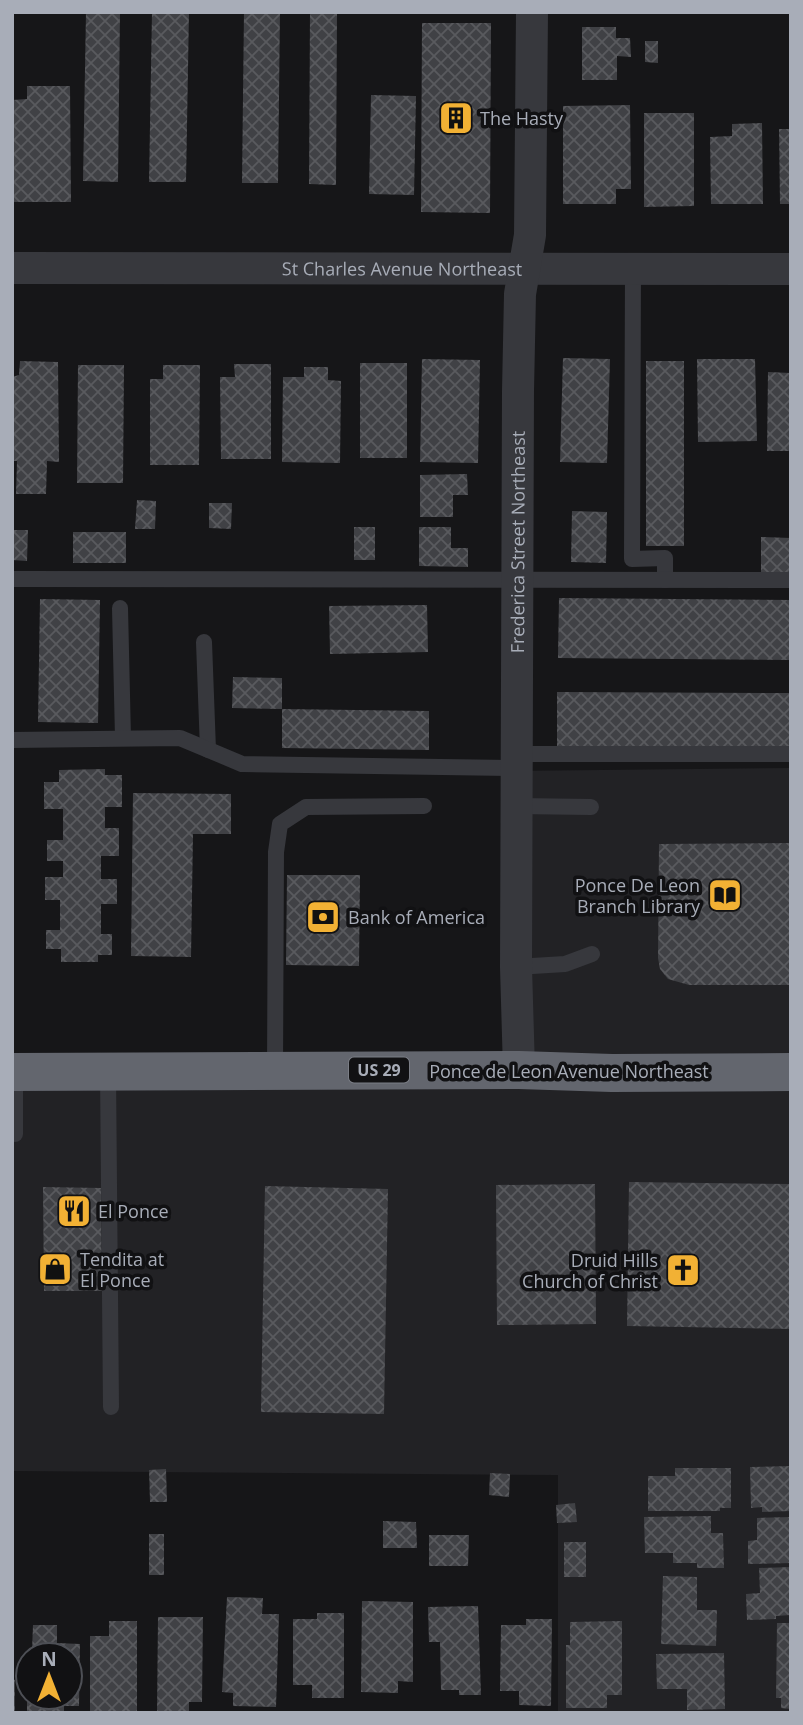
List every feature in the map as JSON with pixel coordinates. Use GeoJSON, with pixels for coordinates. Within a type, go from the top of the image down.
{"type":"FeatureCollection","features":[{"type":"Feature","properties":{"kind":"highway","name":"Ponce de Leon Avenue Northeast"},"geometry":{"type":"LineString","coordinates":[[14,1072],[791,1072]]}},
{"type":"Feature","properties":{"kind":"street","name":"Frederica Street Northeast"},"geometry":{"type":"LineString","coordinates":[[519,1070],[516,967],[516,581],[520,294],[530,235],[532,12]]}},
{"type":"Feature","properties":{"kind":"street","name":"St Charles Avenue Northeast"},"geometry":{"type":"LineString","coordinates":[[12,268],[791,269]]}},
{"type":"Feature","properties":{"kind":"lane"},"geometry":{"type":"LineString","coordinates":[[633,269],[632,559],[665,558],[665,580]]}},
{"type":"Feature","properties":{"kind":"lane"},"geometry":{"type":"LineString","coordinates":[[12,579],[791,580]]}},
{"type":"Feature","properties":{"kind":"lane"},"geometry":{"type":"LineString","coordinates":[[120,608],[123,738]]}},
{"type":"Feature","properties":{"kind":"lane"},"geometry":{"type":"LineString","coordinates":[[204,642],[208,750]]}},
{"type":"Feature","properties":{"kind":"lane"},"geometry":{"type":"LineString","coordinates":[[12,740],[180,738],[242,764],[791,754]]}},
{"type":"Feature","properties":{"kind":"lane"},"geometry":{"type":"LineString","coordinates":[[275,1071],[276,852],[280,824],[306,807],[424,806]]}},
{"type":"Feature","properties":{"kind":"lane"},"geometry":{"type":"LineString","coordinates":[[517,806],[591,807]]}},
{"type":"Feature","properties":{"kind":"lane"},"geometry":{"type":"LineString","coordinates":[[516,967],[565,964],[592,954]]}},
{"type":"Feature","properties":{"kind":"lane"},"geometry":{"type":"LineString","coordinates":[[14,1072],[15,1134]]}},
{"type":"Feature","properties":{"kind":"lane"},"geometry":{"type":"LineString","coordinates":[[108,1072],[111,1407]]}},
{"type":"Feature","properties":{"kind":"shaded area"},"geometry":{"type":"Polygon","coordinates":[[[791,768],[791,1713],[558,1713],[558,1475],[12,1471],[12,1075],[519,1079],[510,771],[791,768]]]}},
{"type":"Feature","properties":{"kind":"building"},"geometry":{"type":"Polygon","coordinates":[[[86,12],[120,12],[118,182],[83,181],[86,12]]]}},
{"type":"Feature","properties":{"kind":"building"},"geometry":{"type":"Polygon","coordinates":[[[152,12],[189,12],[186,182],[149,182],[152,12]]]}},
{"type":"Feature","properties":{"kind":"building"},"geometry":{"type":"Polygon","coordinates":[[[244,12],[280,12],[278,183],[242,183],[244,12]]]}},
{"type":"Feature","properties":{"kind":"building"},"geometry":{"type":"Polygon","coordinates":[[[310,12],[337,12],[336,185],[309,184],[310,12]]]}},
{"type":"Feature","properties":{"kind":"building","name":"The Hasty"},"geometry":{"type":"Polygon","coordinates":[[[422,23],[491,23],[490,213],[421,212],[422,23]]]}},
{"type":"Feature","properties":{"kind":"building"},"geometry":{"type":"Polygon","coordinates":[[[582,27],[616,27],[616,38],[630,38],[631,57],[617,56],[617,80],[582,80],[582,27]]]}},
{"type":"Feature","properties":{"kind":"building"},"geometry":{"type":"Polygon","coordinates":[[[645,41],[658,41],[658,63],[645,62],[645,41]]]}},
{"type":"Feature","properties":{"kind":"building"},"geometry":{"type":"Polygon","coordinates":[[[27,86],[70,86],[71,202],[12,202],[12,100],[27,99],[27,86]]]}},
{"type":"Feature","properties":{"kind":"building"},"geometry":{"type":"Polygon","coordinates":[[[371,95],[416,96],[414,195],[369,194],[371,95]]]}},
{"type":"Feature","properties":{"kind":"building"},"geometry":{"type":"Polygon","coordinates":[[[630,105],[631,189],[616,189],[616,204],[563,204],[563,106],[630,105]]]}},
{"type":"Feature","properties":{"kind":"building"},"geometry":{"type":"Polygon","coordinates":[[[644,113],[694,113],[694,206],[644,207],[644,113]]]}},
{"type":"Feature","properties":{"kind":"building"},"geometry":{"type":"Polygon","coordinates":[[[762,123],[763,204],[711,204],[710,137],[732,136],[732,124],[762,123]]]}},
{"type":"Feature","properties":{"kind":"building"},"geometry":{"type":"Polygon","coordinates":[[[779,129],[791,129],[791,204],[780,204],[779,129]]]}},
{"type":"Feature","properties":{"kind":"building"},"geometry":{"type":"Polygon","coordinates":[[[563,358],[610,359],[607,463],[560,462],[563,358]]]}},
{"type":"Feature","properties":{"kind":"building"},"geometry":{"type":"Polygon","coordinates":[[[422,359],[480,360],[478,463],[420,462],[422,359]]]}},
{"type":"Feature","properties":{"kind":"building"},"geometry":{"type":"Polygon","coordinates":[[[697,359],[755,359],[757,441],[698,442],[697,359]]]}},
{"type":"Feature","properties":{"kind":"building"},"geometry":{"type":"Polygon","coordinates":[[[20,361],[58,362],[59,462],[47,461],[46,494],[16,494],[17,461],[12,461],[12,377],[19,375],[20,361]]]}},
{"type":"Feature","properties":{"kind":"building"},"geometry":{"type":"Polygon","coordinates":[[[646,361],[684,361],[684,546],[646,546],[646,361]]]}},
{"type":"Feature","properties":{"kind":"building"},"geometry":{"type":"Polygon","coordinates":[[[360,363],[407,363],[407,458],[360,458],[360,363]]]}},
{"type":"Feature","properties":{"kind":"building"},"geometry":{"type":"Polygon","coordinates":[[[234,364],[271,364],[271,459],[221,459],[220,377],[235,377],[234,364]]]}},
{"type":"Feature","properties":{"kind":"building"},"geometry":{"type":"Polygon","coordinates":[[[78,365],[124,365],[123,483],[77,483],[78,365]]]}},
{"type":"Feature","properties":{"kind":"building"},"geometry":{"type":"Polygon","coordinates":[[[163,365],[200,365],[199,465],[150,465],[150,379],[163,379],[163,365]]]}},
{"type":"Feature","properties":{"kind":"building"},"geometry":{"type":"Polygon","coordinates":[[[304,367],[328,367],[328,380],[341,381],[340,463],[282,462],[283,377],[304,377],[304,367]]]}},
{"type":"Feature","properties":{"kind":"building"},"geometry":{"type":"Polygon","coordinates":[[[768,372],[791,373],[791,451],[767,451],[768,372]]]}},
{"type":"Feature","properties":{"kind":"building"},"geometry":{"type":"Polygon","coordinates":[[[467,474],[468,495],[453,495],[453,517],[420,517],[420,475],[467,474]]]}},
{"type":"Feature","properties":{"kind":"building"},"geometry":{"type":"Polygon","coordinates":[[[137,500],[156,501],[155,529],[135,529],[137,500]]]}},
{"type":"Feature","properties":{"kind":"building"},"geometry":{"type":"Polygon","coordinates":[[[209,503],[232,503],[231,529],[209,528],[209,503]]]}},
{"type":"Feature","properties":{"kind":"building"},"geometry":{"type":"Polygon","coordinates":[[[572,511],[607,512],[606,563],[571,562],[572,511]]]}},
{"type":"Feature","properties":{"kind":"building"},"geometry":{"type":"Polygon","coordinates":[[[354,527],[375,527],[375,560],[354,560],[354,527]]]}},
{"type":"Feature","properties":{"kind":"building"},"geometry":{"type":"Polygon","coordinates":[[[419,527],[451,527],[451,548],[468,548],[468,567],[419,566],[419,527]]]}},
{"type":"Feature","properties":{"kind":"building"},"geometry":{"type":"Polygon","coordinates":[[[12,530],[28,530],[27,561],[12,560],[12,530]]]}},
{"type":"Feature","properties":{"kind":"building"},"geometry":{"type":"Polygon","coordinates":[[[73,532],[126,532],[126,563],[73,563],[73,532]]]}},
{"type":"Feature","properties":{"kind":"building"},"geometry":{"type":"Polygon","coordinates":[[[761,537],[791,538],[791,574],[761,574],[761,537]]]}},
{"type":"Feature","properties":{"kind":"building"},"geometry":{"type":"Polygon","coordinates":[[[559,598],[791,600],[791,660],[558,658],[559,598]]]}},
{"type":"Feature","properties":{"kind":"building"},"geometry":{"type":"Polygon","coordinates":[[[40,599],[100,600],[98,723],[38,722],[40,599]]]}},
{"type":"Feature","properties":{"kind":"building"},"geometry":{"type":"Polygon","coordinates":[[[427,605],[428,652],[330,654],[329,606],[427,605]]]}},
{"type":"Feature","properties":{"kind":"building"},"geometry":{"type":"Polygon","coordinates":[[[233,677],[282,678],[282,709],[232,708],[233,677]]]}},
{"type":"Feature","properties":{"kind":"building"},"geometry":{"type":"Polygon","coordinates":[[[557,692],[791,693],[791,749],[557,748],[557,692]]]}},
{"type":"Feature","properties":{"kind":"building"},"geometry":{"type":"Polygon","coordinates":[[[282,709],[429,711],[429,750],[282,748],[282,709]]]}},
{"type":"Feature","properties":{"kind":"building"},"geometry":{"type":"Polygon","coordinates":[[[105,769],[105,775],[122,775],[122,807],[105,807],[105,828],[119,828],[119,856],[101,856],[101,879],[117,879],[117,904],[101,904],[101,934],[112,934],[112,955],[98,955],[98,962],[61,962],[61,949],[46,949],[46,930],[60,930],[60,900],[45,900],[45,877],[63,877],[63,861],[47,861],[47,840],[63,840],[63,809],[44,809],[44,782],[59,782],[59,770],[105,769]]]}},
{"type":"Feature","properties":{"kind":"building"},"geometry":{"type":"Polygon","coordinates":[[[133,793],[231,794],[231,834],[193,834],[191,957],[131,956],[133,793]]]}},
{"type":"Feature","properties":{"kind":"building","name":"Ponce De Leon Branch Library"},"geometry":{"type":"Polygon","coordinates":[[[791,843],[791,985],[689,985],[668,979],[660,969],[658,958],[659,844],[791,843]]]}},
{"type":"Feature","properties":{"kind":"building"},"geometry":{"type":"Polygon","coordinates":[[[287,875],[360,875],[359,966],[286,965],[287,875]]]}},
{"type":"Feature","properties":{"kind":"building"},"geometry":{"type":"Polygon","coordinates":[[[629,1182],[791,1184],[791,1329],[627,1326],[629,1182]]]}},
{"type":"Feature","properties":{"kind":"building"},"geometry":{"type":"Polygon","coordinates":[[[595,1184],[596,1324],[497,1325],[496,1185],[595,1184]]]}},
{"type":"Feature","properties":{"kind":"building"},"geometry":{"type":"Polygon","coordinates":[[[265,1186],[388,1189],[384,1414],[261,1412],[265,1186]]]}},
{"type":"Feature","properties":{"kind":"building"},"geometry":{"type":"Polygon","coordinates":[[[43,1187],[101,1188],[102,1291],[44,1291],[43,1187]]]}},
{"type":"Feature","properties":{"kind":"building"},"geometry":{"type":"Polygon","coordinates":[[[791,1466],[791,1511],[762,1512],[762,1507],[751,1508],[750,1467],[791,1466]]]}},
{"type":"Feature","properties":{"kind":"building"},"geometry":{"type":"Polygon","coordinates":[[[675,1468],[731,1468],[731,1508],[720,1508],[720,1511],[648,1511],[648,1476],[675,1476],[675,1468]]]}},
{"type":"Feature","properties":{"kind":"building"},"geometry":{"type":"Polygon","coordinates":[[[166,1469],[167,1502],[150,1502],[149,1470],[166,1469]]]}},
{"type":"Feature","properties":{"kind":"building"},"geometry":{"type":"Polygon","coordinates":[[[490,1473],[510,1474],[509,1497],[489,1495],[490,1473]]]}},
{"type":"Feature","properties":{"kind":"building"},"geometry":{"type":"Polygon","coordinates":[[[575,1503],[577,1522],[557,1523],[556,1505],[575,1503]]]}},
{"type":"Feature","properties":{"kind":"building"},"geometry":{"type":"Polygon","coordinates":[[[711,1516],[711,1533],[723,1533],[724,1568],[697,1568],[697,1563],[673,1563],[673,1553],[645,1553],[644,1517],[711,1516]]]}},
{"type":"Feature","properties":{"kind":"building"},"geometry":{"type":"Polygon","coordinates":[[[791,1517],[791,1563],[748,1564],[748,1541],[757,1540],[757,1518],[791,1517]]]}},
{"type":"Feature","properties":{"kind":"building"},"geometry":{"type":"Polygon","coordinates":[[[383,1521],[416,1522],[417,1548],[383,1548],[383,1521]]]}},
{"type":"Feature","properties":{"kind":"building"},"geometry":{"type":"Polygon","coordinates":[[[149,1534],[164,1534],[164,1575],[149,1575],[149,1534]]]}},
{"type":"Feature","properties":{"kind":"building"},"geometry":{"type":"Polygon","coordinates":[[[429,1535],[469,1535],[468,1566],[429,1566],[429,1535]]]}},
{"type":"Feature","properties":{"kind":"building"},"geometry":{"type":"Polygon","coordinates":[[[564,1542],[586,1542],[586,1577],[564,1577],[564,1542]]]}},
{"type":"Feature","properties":{"kind":"building"},"geometry":{"type":"Polygon","coordinates":[[[791,1567],[791,1615],[776,1616],[776,1619],[747,1620],[746,1594],[760,1593],[759,1568],[791,1567]]]}},
{"type":"Feature","properties":{"kind":"building"},"geometry":{"type":"Polygon","coordinates":[[[663,1576],[697,1577],[697,1610],[717,1610],[716,1646],[661,1644],[663,1576]]]}},
{"type":"Feature","properties":{"kind":"building"},"geometry":{"type":"Polygon","coordinates":[[[227,1597],[263,1598],[262,1614],[279,1614],[276,1707],[233,1706],[233,1693],[222,1692],[227,1597]]]}},
{"type":"Feature","properties":{"kind":"building"},"geometry":{"type":"Polygon","coordinates":[[[362,1601],[413,1602],[413,1682],[398,1681],[398,1693],[361,1692],[362,1601]]]}},
{"type":"Feature","properties":{"kind":"building"},"geometry":{"type":"Polygon","coordinates":[[[478,1606],[481,1695],[459,1695],[459,1690],[441,1690],[440,1642],[429,1642],[428,1607],[478,1606]]]}},
{"type":"Feature","properties":{"kind":"building"},"geometry":{"type":"Polygon","coordinates":[[[317,1613],[344,1613],[344,1698],[312,1698],[312,1685],[293,1685],[293,1619],[317,1619],[317,1613]]]}},
{"type":"Feature","properties":{"kind":"building"},"geometry":{"type":"Polygon","coordinates":[[[158,1617],[203,1617],[202,1702],[189,1702],[189,1713],[157,1713],[158,1617]]]}},
{"type":"Feature","properties":{"kind":"building"},"geometry":{"type":"Polygon","coordinates":[[[526,1619],[552,1619],[551,1706],[519,1705],[519,1691],[500,1691],[501,1625],[526,1625],[526,1619]]]}},
{"type":"Feature","properties":{"kind":"building"},"geometry":{"type":"Polygon","coordinates":[[[109,1621],[137,1621],[137,1713],[90,1713],[90,1636],[109,1636],[109,1621]]]}},
{"type":"Feature","properties":{"kind":"building"},"geometry":{"type":"Polygon","coordinates":[[[622,1621],[622,1695],[607,1695],[607,1708],[566,1708],[566,1645],[570,1645],[570,1622],[622,1621]]]}},
{"type":"Feature","properties":{"kind":"building"},"geometry":{"type":"Polygon","coordinates":[[[777,1623],[791,1623],[791,1709],[781,1708],[781,1698],[776,1698],[777,1623]]]}},
{"type":"Feature","properties":{"kind":"building"},"geometry":{"type":"Polygon","coordinates":[[[33,1625],[57,1625],[57,1641],[32,1641],[33,1625]]]}},
{"type":"Feature","properties":{"kind":"building"},"geometry":{"type":"Polygon","coordinates":[[[724,1653],[725,1709],[687,1710],[687,1689],[657,1689],[656,1654],[724,1653]]]}},
{"type":"Feature","properties":{"kind":"building"},"geometry":{"type":"Polygon","coordinates":[[[12,1679],[15,1712],[12,1712],[12,1679]]]}},
{"type":"Feature","properties":{"kind":"building"},"geometry":{"type":"Polygon","coordinates":[[[27,1711],[64,1711],[64,1713],[27,1711]]]}},
{"type":"Feature","properties":{"kind":"place","name":"The Hasty"},"geometry":{"type":"Point","coordinates":[456,118]}},
{"type":"Feature","properties":{"kind":"place","name":"Ponce De Leon Branch Library"},"geometry":{"type":"Point","coordinates":[725,895]}},
{"type":"Feature","properties":{"kind":"place","name":"Bank of America"},"geometry":{"type":"Point","coordinates":[323,917]}},
{"type":"Feature","properties":{"kind":"place","name":"El Ponce"},"geometry":{"type":"Point","coordinates":[74,1211]}},
{"type":"Feature","properties":{"kind":"place","name":"Tendita at El Ponce"},"geometry":{"type":"Point","coordinates":[55,1269]}},
{"type":"Feature","properties":{"kind":"place","name":"Druid Hills Church of Christ"},"geometry":{"type":"Point","coordinates":[683,1270]}}]}
